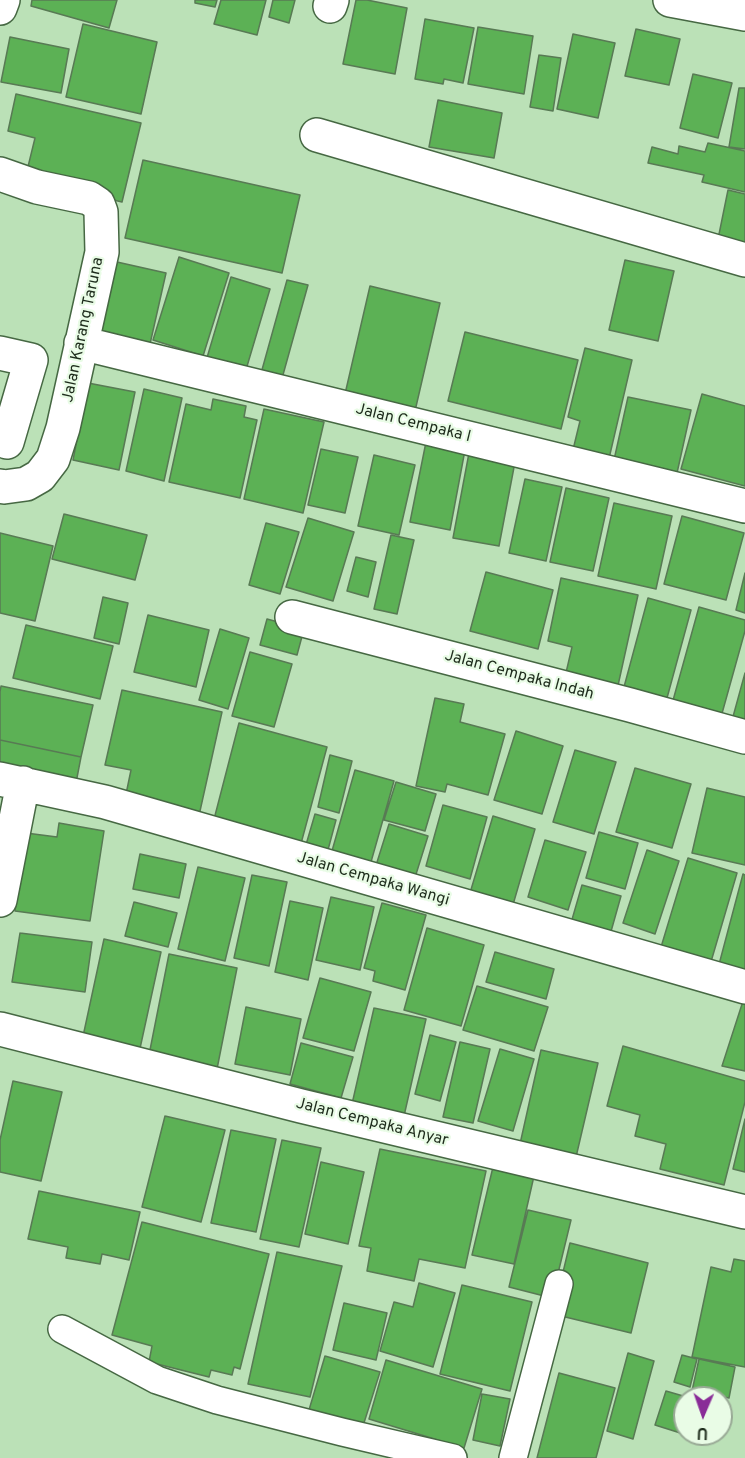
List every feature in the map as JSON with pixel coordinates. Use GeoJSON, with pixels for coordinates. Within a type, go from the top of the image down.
{"type":"FeatureCollection","features":[{"type":"Feature","properties":{"kind":"street"},"geometry":{"type":"LineString","coordinates":[[0,8],[3,0]]}},
{"type":"Feature","properties":{"kind":"street"},"geometry":{"type":"LineString","coordinates":[[670,0],[745,14]]}},
{"type":"Feature","properties":{"kind":"street"},"geometry":{"type":"LineString","coordinates":[[317,135],[745,261]]}},
{"type":"Feature","properties":{"kind":"street","name":"Jalan Karang Taruna"},"geometry":{"type":"LineString","coordinates":[[0,174],[37,187],[89,198],[98,204],[101,212],[102,252],[63,428],[53,459],[40,476],[26,484],[0,486]]}},
{"type":"Feature","properties":{"kind":"street","name":"Jalan Cempaka I"},"geometry":{"type":"LineString","coordinates":[[81,343],[745,506]]}},
{"type":"Feature","properties":{"kind":"street"},"geometry":{"type":"LineString","coordinates":[[0,353],[31,360],[7,442]]}},
{"type":"Feature","properties":{"kind":"street","name":"Jalan Cempaka Indah"},"geometry":{"type":"LineString","coordinates":[[292,617],[745,737]]}},
{"type":"Feature","properties":{"kind":"street"},"geometry":{"type":"LineString","coordinates":[[0,900],[11,781]]}},
{"type":"Feature","properties":{"kind":"street","name":"Jalan Cempaka Wangi"},"geometry":{"type":"LineString","coordinates":[[11,781],[105,802],[745,987]]}},
{"type":"Feature","properties":{"kind":"street","name":"Jalan Cempaka Anyar"},"geometry":{"type":"LineString","coordinates":[[0,1029],[301,1106],[745,1212]]}},
{"type":"Feature","properties":{"kind":"lane"},"geometry":{"type":"LineString","coordinates":[[513,1458],[559,1284]]}},
{"type":"Feature","properties":{"kind":"lane"},"geometry":{"type":"LineString","coordinates":[[62,1329],[157,1380],[207,1397],[453,1458]]}},
{"type":"Feature","properties":{"kind":"building"},"geometry":{"type":"Polygon","coordinates":[[[32,0],[117,0],[109,28],[31,6],[32,0]]]}},
{"type":"Feature","properties":{"kind":"building"},"geometry":{"type":"Polygon","coordinates":[[[195,0],[217,0],[215,7],[195,3],[195,0]]]}},
{"type":"Feature","properties":{"kind":"building"},"geometry":{"type":"Polygon","coordinates":[[[221,0],[266,0],[257,35],[214,24],[221,0]]]}},
{"type":"Feature","properties":{"kind":"building"},"geometry":{"type":"Polygon","coordinates":[[[273,0],[295,0],[289,23],[269,17],[273,0]]]}},
{"type":"Feature","properties":{"kind":"building"},"geometry":{"type":"Polygon","coordinates":[[[356,0],[407,8],[395,74],[343,64],[356,0]]]}},
{"type":"Feature","properties":{"kind":"building"},"geometry":{"type":"Polygon","coordinates":[[[425,19],[474,28],[463,83],[444,79],[443,84],[415,79],[425,19]]]}},
{"type":"Feature","properties":{"kind":"building"},"geometry":{"type":"Polygon","coordinates":[[[83,24],[157,42],[141,114],[66,97],[83,24]]]}},
{"type":"Feature","properties":{"kind":"building"},"geometry":{"type":"Polygon","coordinates":[[[478,27],[533,36],[524,94],[468,84],[478,27]]]}},
{"type":"Feature","properties":{"kind":"building"},"geometry":{"type":"Polygon","coordinates":[[[636,29],[680,39],[669,85],[625,76],[636,29]]]}},
{"type":"Feature","properties":{"kind":"building"},"geometry":{"type":"Polygon","coordinates":[[[573,34],[615,43],[598,118],[557,109],[573,34]]]}},
{"type":"Feature","properties":{"kind":"building"},"geometry":{"type":"Polygon","coordinates":[[[10,37],[69,49],[61,93],[1,82],[10,37]]]}},
{"type":"Feature","properties":{"kind":"building"},"geometry":{"type":"Polygon","coordinates":[[[539,55],[561,58],[553,111],[530,107],[539,55]]]}},
{"type":"Feature","properties":{"kind":"building"},"geometry":{"type":"Polygon","coordinates":[[[693,74],[732,83],[718,138],[680,128],[693,74]]]}},
{"type":"Feature","properties":{"kind":"building"},"geometry":{"type":"Polygon","coordinates":[[[739,88],[745,88],[745,149],[729,147],[739,88]]]}},
{"type":"Feature","properties":{"kind":"building"},"geometry":{"type":"Polygon","coordinates":[[[16,94],[141,123],[122,202],[25,179],[35,138],[8,131],[16,94]]]}},
{"type":"Feature","properties":{"kind":"building"},"geometry":{"type":"Polygon","coordinates":[[[438,100],[502,113],[494,158],[429,147],[438,100]]]}},
{"type":"Feature","properties":{"kind":"building"},"geometry":{"type":"Polygon","coordinates":[[[708,143],[745,151],[745,192],[702,182],[704,175],[648,163],[652,147],[678,154],[679,146],[705,152],[708,143]]]}},
{"type":"Feature","properties":{"kind":"building"},"geometry":{"type":"Polygon","coordinates":[[[143,160],[300,195],[282,273],[125,238],[143,160]]]}},
{"type":"Feature","properties":{"kind":"building"},"geometry":{"type":"Polygon","coordinates":[[[728,190],[745,194],[745,255],[716,249],[728,190]]]}},
{"type":"Feature","properties":{"kind":"building"},"geometry":{"type":"Polygon","coordinates":[[[179,257],[229,273],[203,356],[153,340],[179,257]]]}},
{"type":"Feature","properties":{"kind":"building"},"geometry":{"type":"Polygon","coordinates":[[[625,260],[674,271],[658,341],[609,330],[625,260]]]}},
{"type":"Feature","properties":{"kind":"building"},"geometry":{"type":"Polygon","coordinates":[[[117,262],[166,273],[150,344],[101,333],[117,262]]]}},
{"type":"Feature","properties":{"kind":"building"},"geometry":{"type":"Polygon","coordinates":[[[231,277],[270,289],[245,373],[206,361],[231,277]]]}},
{"type":"Feature","properties":{"kind":"building"},"geometry":{"type":"Polygon","coordinates":[[[287,280],[308,285],[281,382],[260,377],[287,280]]]}},
{"type":"Feature","properties":{"kind":"building"},"geometry":{"type":"Polygon","coordinates":[[[370,286],[440,303],[415,411],[345,394],[370,286]]]}},
{"type":"Feature","properties":{"kind":"building"},"geometry":{"type":"Polygon","coordinates":[[[465,332],[578,360],[561,429],[448,401],[465,332]]]}},
{"type":"Feature","properties":{"kind":"building"},"geometry":{"type":"Polygon","coordinates":[[[585,348],[632,360],[607,467],[571,458],[580,421],[568,417],[585,348]]]}},
{"type":"Feature","properties":{"kind":"building"},"geometry":{"type":"Polygon","coordinates":[[[88,383],[135,392],[119,470],[73,460],[88,383]]]}},
{"type":"Feature","properties":{"kind":"building"},"geometry":{"type":"Polygon","coordinates":[[[144,389],[182,398],[164,481],[126,471],[144,389]]]}},
{"type":"Feature","properties":{"kind":"building"},"geometry":{"type":"Polygon","coordinates":[[[702,394],[745,406],[745,486],[681,469],[702,394]]]}},
{"type":"Feature","properties":{"kind":"building"},"geometry":{"type":"Polygon","coordinates":[[[628,397],[691,410],[675,482],[612,469],[628,397]]]}},
{"type":"Feature","properties":{"kind":"building"},"geometry":{"type":"Polygon","coordinates":[[[213,399],[246,406],[244,417],[257,420],[240,498],[169,482],[186,404],[211,410],[213,399]]]}},
{"type":"Feature","properties":{"kind":"building"},"geometry":{"type":"Polygon","coordinates":[[[264,409],[324,422],[303,513],[244,499],[264,409]]]}},
{"type":"Feature","properties":{"kind":"building"},"geometry":{"type":"Polygon","coordinates":[[[426,442],[465,450],[450,530],[410,522],[426,442]]]}},
{"type":"Feature","properties":{"kind":"building"},"geometry":{"type":"Polygon","coordinates":[[[321,449],[358,457],[345,513],[308,505],[321,449]]]}},
{"type":"Feature","properties":{"kind":"building"},"geometry":{"type":"Polygon","coordinates":[[[469,453],[515,462],[499,546],[453,538],[469,453]]]}},
{"type":"Feature","properties":{"kind":"building"},"geometry":{"type":"Polygon","coordinates":[[[374,455],[415,465],[399,535],[358,526],[374,455]]]}},
{"type":"Feature","properties":{"kind":"building"},"geometry":{"type":"Polygon","coordinates":[[[525,479],[562,487],[546,561],[509,553],[525,479]]]}},
{"type":"Feature","properties":{"kind":"building"},"geometry":{"type":"Polygon","coordinates":[[[566,488],[609,498],[593,571],[550,562],[566,488]]]}},
{"type":"Feature","properties":{"kind":"building"},"geometry":{"type":"Polygon","coordinates":[[[614,503],[672,516],[656,589],[598,576],[614,503]]]}},
{"type":"Feature","properties":{"kind":"building"},"geometry":{"type":"Polygon","coordinates":[[[64,514],[147,535],[135,580],[52,559],[64,514]]]}},
{"type":"Feature","properties":{"kind":"building"},"geometry":{"type":"Polygon","coordinates":[[[682,516],[744,533],[726,600],[664,584],[682,516]]]}},
{"type":"Feature","properties":{"kind":"building"},"geometry":{"type":"Polygon","coordinates":[[[308,518],[354,532],[333,601],[286,587],[308,518]]]}},
{"type":"Feature","properties":{"kind":"building"},"geometry":{"type":"Polygon","coordinates":[[[266,523],[299,532],[280,594],[249,585],[266,523]]]}},
{"type":"Feature","properties":{"kind":"building"},"geometry":{"type":"Polygon","coordinates":[[[0,533],[53,546],[35,621],[0,613],[0,533]]]}},
{"type":"Feature","properties":{"kind":"building"},"geometry":{"type":"Polygon","coordinates":[[[391,535],[414,540],[397,614],[374,609],[391,535]]]}},
{"type":"Feature","properties":{"kind":"building"},"geometry":{"type":"Polygon","coordinates":[[[356,557],[376,562],[368,597],[347,591],[356,557]]]}},
{"type":"Feature","properties":{"kind":"building"},"geometry":{"type":"Polygon","coordinates":[[[486,572],[553,590],[538,649],[470,631],[486,572]]]}},
{"type":"Feature","properties":{"kind":"building"},"geometry":{"type":"Polygon","coordinates":[[[745,573],[745,613],[736,610],[745,573]]]}},
{"type":"Feature","properties":{"kind":"building"},"geometry":{"type":"Polygon","coordinates":[[[561,578],[638,595],[617,690],[565,677],[572,647],[548,641],[561,578]]]}},
{"type":"Feature","properties":{"kind":"building"},"geometry":{"type":"Polygon","coordinates":[[[103,597],[128,603],[119,644],[94,638],[103,597]]]}},
{"type":"Feature","properties":{"kind":"building"},"geometry":{"type":"Polygon","coordinates":[[[648,598],[691,610],[667,698],[624,687],[648,598]]]}},
{"type":"Feature","properties":{"kind":"building"},"geometry":{"type":"Polygon","coordinates":[[[699,607],[745,620],[745,631],[721,717],[672,704],[699,607]]]}},
{"type":"Feature","properties":{"kind":"building"},"geometry":{"type":"Polygon","coordinates":[[[148,615],[209,630],[196,687],[134,672],[148,615]]]}},
{"type":"Feature","properties":{"kind":"building"},"geometry":{"type":"Polygon","coordinates":[[[267,619],[304,629],[297,655],[260,645],[267,619]]]}},
{"type":"Feature","properties":{"kind":"building"},"geometry":{"type":"Polygon","coordinates":[[[26,625],[113,646],[100,699],[13,678],[26,625]]]}},
{"type":"Feature","properties":{"kind":"building"},"geometry":{"type":"Polygon","coordinates":[[[220,629],[249,638],[228,709],[199,700],[220,629]]]}},
{"type":"Feature","properties":{"kind":"building"},"geometry":{"type":"Polygon","coordinates":[[[250,652],[292,664],[274,727],[232,716],[250,652]]]}},
{"type":"Feature","properties":{"kind":"building"},"geometry":{"type":"Polygon","coordinates":[[[745,673],[745,728],[731,724],[745,673]]]}},
{"type":"Feature","properties":{"kind":"building"},"geometry":{"type":"Polygon","coordinates":[[[1,686],[93,705],[81,757],[0,740],[1,686]]]}},
{"type":"Feature","properties":{"kind":"building"},"geometry":{"type":"Polygon","coordinates":[[[122,690],[222,712],[198,820],[125,799],[131,770],[105,765],[122,690]]]}},
{"type":"Feature","properties":{"kind":"building"},"geometry":{"type":"Polygon","coordinates":[[[435,698],[464,704],[460,722],[505,734],[488,795],[447,784],[445,792],[416,786],[435,698]]]}},
{"type":"Feature","properties":{"kind":"building"},"geometry":{"type":"Polygon","coordinates":[[[239,723],[327,747],[299,851],[212,827],[239,723]]]}},
{"type":"Feature","properties":{"kind":"building"},"geometry":{"type":"Polygon","coordinates":[[[516,731],[563,746],[542,814],[494,800],[516,731]]]}},
{"type":"Feature","properties":{"kind":"building"},"geometry":{"type":"Polygon","coordinates":[[[0,740],[81,757],[75,788],[0,772],[0,740]]]}},
{"type":"Feature","properties":{"kind":"building"},"geometry":{"type":"Polygon","coordinates":[[[575,750],[616,762],[594,834],[553,822],[575,750]]]}},
{"type":"Feature","properties":{"kind":"building"},"geometry":{"type":"Polygon","coordinates":[[[330,755],[352,761],[339,813],[318,807],[330,755]]]}},
{"type":"Feature","properties":{"kind":"building"},"geometry":{"type":"Polygon","coordinates":[[[635,768],[691,784],[672,848],[616,832],[635,768]]]}},
{"type":"Feature","properties":{"kind":"building"},"geometry":{"type":"Polygon","coordinates":[[[355,770],[394,781],[367,876],[328,865],[355,770]]]}},
{"type":"Feature","properties":{"kind":"building"},"geometry":{"type":"Polygon","coordinates":[[[396,782],[436,794],[425,831],[384,820],[396,782]]]}},
{"type":"Feature","properties":{"kind":"building"},"geometry":{"type":"Polygon","coordinates":[[[707,788],[745,797],[745,865],[692,853],[707,788]]]}},
{"type":"Feature","properties":{"kind":"building"},"geometry":{"type":"Polygon","coordinates":[[[443,805],[487,817],[470,879],[426,866],[443,805]]]}},
{"type":"Feature","properties":{"kind":"building"},"geometry":{"type":"Polygon","coordinates":[[[315,814],[336,820],[325,861],[303,855],[315,814]]]}},
{"type":"Feature","properties":{"kind":"building"},"geometry":{"type":"Polygon","coordinates":[[[493,816],[535,829],[510,915],[467,903],[493,816]]]}},
{"type":"Feature","properties":{"kind":"building"},"geometry":{"type":"Polygon","coordinates":[[[59,823],[104,831],[90,921],[15,911],[26,833],[57,837],[59,823]]]}},
{"type":"Feature","properties":{"kind":"building"},"geometry":{"type":"Polygon","coordinates":[[[389,824],[428,836],[412,887],[373,875],[389,824]]]}},
{"type":"Feature","properties":{"kind":"building"},"geometry":{"type":"Polygon","coordinates":[[[599,832],[638,843],[625,889],[586,878],[599,832]]]}},
{"type":"Feature","properties":{"kind":"building"},"geometry":{"type":"Polygon","coordinates":[[[545,840],[586,852],[568,910],[528,897],[545,840]]]}},
{"type":"Feature","properties":{"kind":"building"},"geometry":{"type":"Polygon","coordinates":[[[647,850],[679,861],[655,934],[623,923],[647,850]]]}},
{"type":"Feature","properties":{"kind":"building"},"geometry":{"type":"Polygon","coordinates":[[[140,854],[186,864],[179,898],[133,889],[140,854]]]}},
{"type":"Feature","properties":{"kind":"building"},"geometry":{"type":"Polygon","coordinates":[[[688,858],[737,873],[708,972],[658,957],[688,858]]]}},
{"type":"Feature","properties":{"kind":"building"},"geometry":{"type":"Polygon","coordinates":[[[198,867],[245,878],[225,961],[178,949],[198,867]]]}},
{"type":"Feature","properties":{"kind":"building"},"geometry":{"type":"Polygon","coordinates":[[[743,874],[745,875],[745,980],[717,972],[743,874]]]}},
{"type":"Feature","properties":{"kind":"building"},"geometry":{"type":"Polygon","coordinates":[[[252,875],[287,882],[269,966],[234,958],[252,875]]]}},
{"type":"Feature","properties":{"kind":"building"},"geometry":{"type":"Polygon","coordinates":[[[582,885],[621,896],[610,935],[571,923],[582,885]]]}},
{"type":"Feature","properties":{"kind":"building"},"geometry":{"type":"Polygon","coordinates":[[[331,897],[374,907],[360,970],[316,960],[331,897]]]}},
{"type":"Feature","properties":{"kind":"building"},"geometry":{"type":"Polygon","coordinates":[[[290,901],[323,908],[308,980],[275,972],[290,901]]]}},
{"type":"Feature","properties":{"kind":"building"},"geometry":{"type":"Polygon","coordinates":[[[134,902],[177,913],[168,947],[125,936],[134,902]]]}},
{"type":"Feature","properties":{"kind":"building"},"geometry":{"type":"Polygon","coordinates":[[[382,903],[426,915],[405,990],[373,981],[375,971],[364,968],[382,903]]]}},
{"type":"Feature","properties":{"kind":"building"},"geometry":{"type":"Polygon","coordinates":[[[427,928],[484,945],[461,1026],[404,1010],[427,928]]]}},
{"type":"Feature","properties":{"kind":"building"},"geometry":{"type":"Polygon","coordinates":[[[20,933],[92,942],[85,992],[12,982],[20,933]]]}},
{"type":"Feature","properties":{"kind":"building"},"geometry":{"type":"Polygon","coordinates":[[[104,939],[161,952],[139,1053],[82,1041],[104,939]]]}},
{"type":"Feature","properties":{"kind":"building"},"geometry":{"type":"Polygon","coordinates":[[[495,952],[554,969],[546,999],[486,982],[495,952]]]}},
{"type":"Feature","properties":{"kind":"building"},"geometry":{"type":"Polygon","coordinates":[[[169,954],[237,968],[217,1069],[149,1055],[169,954]]]}},
{"type":"Feature","properties":{"kind":"building"},"geometry":{"type":"Polygon","coordinates":[[[320,978],[371,992],[354,1051],[303,1038],[320,978]]]}},
{"type":"Feature","properties":{"kind":"building"},"geometry":{"type":"Polygon","coordinates":[[[477,986],[548,1007],[534,1051],[463,1030],[477,986]]]}},
{"type":"Feature","properties":{"kind":"building"},"geometry":{"type":"Polygon","coordinates":[[[745,998],[745,1071],[722,1066],[745,998]]]}},
{"type":"Feature","properties":{"kind":"building"},"geometry":{"type":"Polygon","coordinates":[[[246,1007],[301,1019],[290,1075],[235,1064],[246,1007]]]}},
{"type":"Feature","properties":{"kind":"building"},"geometry":{"type":"Polygon","coordinates":[[[374,1008],[426,1019],[404,1116],[352,1104],[374,1008]]]}},
{"type":"Feature","properties":{"kind":"building"},"geometry":{"type":"Polygon","coordinates":[[[430,1035],[456,1042],[440,1101],[415,1094],[430,1035]]]}},
{"type":"Feature","properties":{"kind":"building"},"geometry":{"type":"Polygon","coordinates":[[[460,1042],[490,1049],[473,1123],[443,1117],[460,1042]]]}},
{"type":"Feature","properties":{"kind":"building"},"geometry":{"type":"Polygon","coordinates":[[[301,1043],[353,1057],[341,1098],[290,1084],[301,1043]]]}},
{"type":"Feature","properties":{"kind":"building"},"geometry":{"type":"Polygon","coordinates":[[[623,1046],[745,1081],[745,1102],[724,1185],[660,1169],[666,1144],[635,1136],[640,1115],[607,1106],[623,1046]]]}},
{"type":"Feature","properties":{"kind":"building"},"geometry":{"type":"Polygon","coordinates":[[[500,1049],[534,1059],[513,1131],[478,1121],[500,1049]]]}},
{"type":"Feature","properties":{"kind":"building"},"geometry":{"type":"Polygon","coordinates":[[[541,1050],[598,1063],[576,1157],[520,1144],[541,1050]]]}},
{"type":"Feature","properties":{"kind":"building"},"geometry":{"type":"Polygon","coordinates":[[[13,1081],[62,1092],[41,1181],[0,1172],[0,1140],[13,1081]]]}},
{"type":"Feature","properties":{"kind":"building"},"geometry":{"type":"Polygon","coordinates":[[[165,1116],[225,1130],[201,1222],[142,1207],[165,1116]]]}},
{"type":"Feature","properties":{"kind":"building"},"geometry":{"type":"Polygon","coordinates":[[[745,1119],[745,1172],[733,1169],[745,1119]]]}},
{"type":"Feature","properties":{"kind":"building"},"geometry":{"type":"Polygon","coordinates":[[[231,1130],[276,1139],[256,1232],[211,1223],[231,1130]]]}},
{"type":"Feature","properties":{"kind":"building"},"geometry":{"type":"Polygon","coordinates":[[[282,1140],[321,1148],[299,1247],[260,1239],[282,1140]]]}},
{"type":"Feature","properties":{"kind":"building"},"geometry":{"type":"Polygon","coordinates":[[[380,1149],[486,1171],[465,1268],[419,1259],[414,1281],[367,1271],[371,1248],[359,1246],[380,1149]]]}},
{"type":"Feature","properties":{"kind":"building"},"geometry":{"type":"Polygon","coordinates":[[[321,1162],[364,1172],[348,1244],[305,1234],[321,1162]]]}},
{"type":"Feature","properties":{"kind":"building"},"geometry":{"type":"Polygon","coordinates":[[[493,1167],[534,1176],[514,1264],[472,1255],[493,1167]]]}},
{"type":"Feature","properties":{"kind":"building"},"geometry":{"type":"Polygon","coordinates":[[[39,1191],[140,1212],[129,1260],[102,1254],[100,1264],[66,1258],[68,1247],[28,1239],[39,1191]]]}},
{"type":"Feature","properties":{"kind":"building"},"geometry":{"type":"Polygon","coordinates":[[[528,1210],[571,1220],[552,1298],[509,1287],[528,1210]]]}},
{"type":"Feature","properties":{"kind":"building"},"geometry":{"type":"Polygon","coordinates":[[[142,1222],[269,1254],[240,1369],[234,1367],[232,1375],[211,1370],[209,1377],[149,1362],[152,1346],[112,1335],[142,1222]]]}},
{"type":"Feature","properties":{"kind":"building"},"geometry":{"type":"Polygon","coordinates":[[[570,1243],[648,1263],[631,1333],[553,1314],[570,1243]]]}},
{"type":"Feature","properties":{"kind":"building"},"geometry":{"type":"Polygon","coordinates":[[[277,1252],[342,1266],[310,1397],[248,1384],[277,1252]]]}},
{"type":"Feature","properties":{"kind":"building"},"geometry":{"type":"Polygon","coordinates":[[[734,1259],[745,1261],[745,1367],[692,1357],[711,1267],[731,1272],[734,1259]]]}},
{"type":"Feature","properties":{"kind":"building"},"geometry":{"type":"Polygon","coordinates":[[[419,1283],[455,1293],[433,1367],[380,1351],[394,1302],[413,1307],[419,1283]]]}},
{"type":"Feature","properties":{"kind":"building"},"geometry":{"type":"Polygon","coordinates":[[[462,1285],[532,1302],[510,1391],[440,1374],[462,1285]]]}},
{"type":"Feature","properties":{"kind":"building"},"geometry":{"type":"Polygon","coordinates":[[[344,1303],[387,1313],[376,1360],[333,1350],[344,1303]]]}},
{"type":"Feature","properties":{"kind":"building"},"geometry":{"type":"Polygon","coordinates":[[[628,1353],[654,1361],[633,1439],[607,1431],[628,1353]]]}},
{"type":"Feature","properties":{"kind":"building"},"geometry":{"type":"Polygon","coordinates":[[[682,1355],[697,1359],[690,1386],[674,1382],[682,1355]]]}},
{"type":"Feature","properties":{"kind":"building"},"geometry":{"type":"Polygon","coordinates":[[[325,1356],[380,1372],[363,1426],[309,1410],[325,1356]]]}},
{"type":"Feature","properties":{"kind":"building"},"geometry":{"type":"Polygon","coordinates":[[[699,1359],[735,1367],[731,1386],[693,1386],[699,1359]]]}},
{"type":"Feature","properties":{"kind":"building"},"geometry":{"type":"Polygon","coordinates":[[[386,1360],[482,1389],[464,1448],[369,1419],[386,1360]]]}},
{"type":"Feature","properties":{"kind":"building"},"geometry":{"type":"Polygon","coordinates":[[[559,1373],[615,1388],[596,1458],[537,1458],[559,1373]]]}},
{"type":"Feature","properties":{"kind":"building"},"geometry":{"type":"Polygon","coordinates":[[[666,1391],[673,1393],[673,1431],[655,1425],[666,1391]]]}},
{"type":"Feature","properties":{"kind":"building"},"geometry":{"type":"Polygon","coordinates":[[[482,1394],[510,1399],[500,1446],[473,1440],[482,1394]]]}}]}
